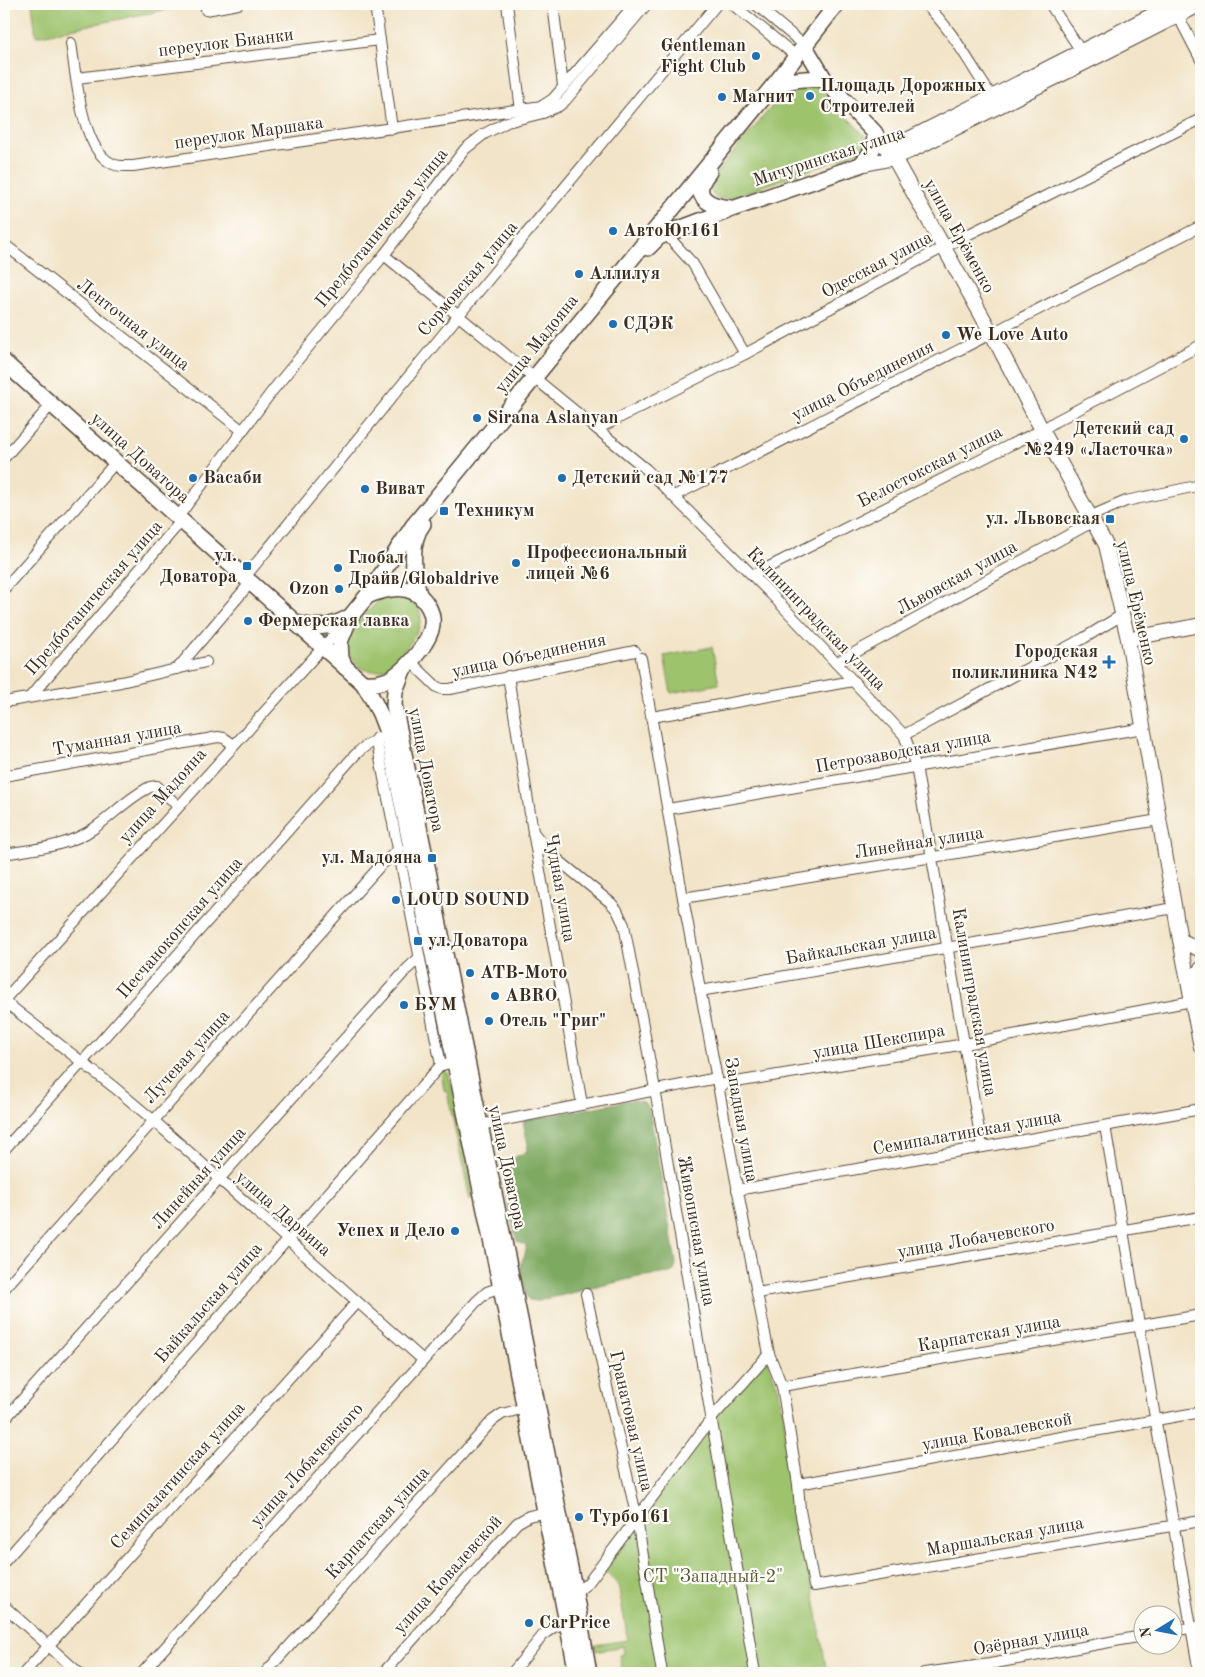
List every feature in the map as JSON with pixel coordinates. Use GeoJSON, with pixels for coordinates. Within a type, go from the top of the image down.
{"type":"FeatureCollection","features":[{"type":"Feature","properties":{"kind":"main road","name":"улица Мадояна"},"geometry":{"type":"LineString","coordinates":[[418,594],[413,568],[418,529],[837,4]]}},
{"type":"Feature","properties":{"kind":"main road"},"geometry":{"type":"LineString","coordinates":[[825,80],[818,56],[820,35],[845,4]]}},
{"type":"Feature","properties":{"kind":"main road","name":"Мичуринская улица"},"geometry":{"type":"LineString","coordinates":[[879,138],[896,144],[905,141],[1174,7],[1201,4]]}},
{"type":"Feature","properties":{"kind":"main road","name":"Мичуринская улица"},"geometry":{"type":"LineString","coordinates":[[653,243],[666,234],[732,209],[860,165],[894,158],[1174,7]]}},
{"type":"Feature","properties":{"kind":"main road"},"geometry":{"type":"LineString","coordinates":[[800,50],[825,80]]}},
{"type":"Feature","properties":{"kind":"main road"},"geometry":{"type":"LineString","coordinates":[[773,86],[802,78],[825,80]]}},
{"type":"Feature","properties":{"kind":"main road","name":"улица Ерёменко"},"geometry":{"type":"LineString","coordinates":[[825,80],[879,138],[894,158],[1106,545],[1128,639],[1174,908],[1196,1009],[1201,1047]]}},
{"type":"Feature","properties":{"kind":"main road"},"geometry":{"type":"LineString","coordinates":[[860,165],[873,151],[879,138]]}},
{"type":"Feature","properties":{"kind":"main road"},"geometry":{"type":"LineString","coordinates":[[722,148],[723,154],[700,185],[704,200],[714,206],[732,209]]}},
{"type":"Feature","properties":{"kind":"main road"},"geometry":{"type":"LineString","coordinates":[[860,165],[877,165],[903,175]]}},
{"type":"Feature","properties":{"kind":"main road","name":"улица Мадояна"},"geometry":{"type":"LineString","coordinates":[[367,596],[413,526],[653,243]]}},
{"type":"Feature","properties":{"kind":"main road","name":"улица Доватора"},"geometry":{"type":"LineString","coordinates":[[4,362],[346,668]]}},
{"type":"Feature","properties":{"kind":"main road"},"geometry":{"type":"LineString","coordinates":[[397,588],[418,594],[428,606],[432,624],[429,636],[406,666],[393,677],[381,682],[363,684],[346,668],[341,658],[340,642],[350,618],[367,596],[381,591],[397,588]]}},
{"type":"Feature","properties":{"kind":"main road"},"geometry":{"type":"LineString","coordinates":[[296,623],[321,628],[335,625],[350,618]]}},
{"type":"Feature","properties":{"kind":"main road"},"geometry":{"type":"LineString","coordinates":[[1128,639],[1201,625]]}},
{"type":"Feature","properties":{"kind":"main road","name":"улица Доватора"},"geometry":{"type":"LineString","coordinates":[[406,666],[394,690],[394,705],[575,1593],[589,1673]]}},
{"type":"Feature","properties":{"kind":"main road","name":"улица Доватора"},"geometry":{"type":"LineString","coordinates":[[363,684],[375,701],[448,1064],[501,1287],[577,1673]]}},
{"type":"Feature","properties":{"kind":"main road"},"geometry":{"type":"LineString","coordinates":[[1180,940],[1201,950]]}},
{"type":"Feature","properties":{"kind":"main road"},"geometry":{"type":"LineString","coordinates":[[1190,987],[1201,969]]}},
{"type":"Feature","properties":{"kind":"street"},"geometry":{"type":"LineString","coordinates":[[206,10],[238,4]]}},
{"type":"Feature","properties":{"kind":"street"},"geometry":{"type":"LineString","coordinates":[[375,4],[392,129]]}},
{"type":"Feature","properties":{"kind":"street"},"geometry":{"type":"LineString","coordinates":[[507,4],[521,110],[546,104],[635,4]]}},
{"type":"Feature","properties":{"kind":"street"},"geometry":{"type":"LineString","coordinates":[[553,4],[563,86]]}},
{"type":"Feature","properties":{"kind":"street","name":"Предботаническая улица"},"geometry":{"type":"LineString","coordinates":[[30,698],[180,519],[273,390],[384,255],[470,145],[484,134],[507,122],[543,113],[559,106],[647,4]]}},
{"type":"Feature","properties":{"kind":"street","name":"Сормовская улица"},"geometry":{"type":"LineString","coordinates":[[177,669],[458,316],[717,4]]}},
{"type":"Feature","properties":{"kind":"street"},"geometry":{"type":"LineString","coordinates":[[732,4],[800,50]]}},
{"type":"Feature","properties":{"kind":"street"},"geometry":{"type":"LineString","coordinates":[[755,4],[800,50]]}},
{"type":"Feature","properties":{"kind":"street"},"geometry":{"type":"LineString","coordinates":[[925,4],[947,30],[992,97]]}},
{"type":"Feature","properties":{"kind":"street"},"geometry":{"type":"LineString","coordinates":[[1050,4],[1081,52]]}},
{"type":"Feature","properties":{"kind":"street"},"geometry":{"type":"LineString","coordinates":[[1174,7],[1201,60]]}},
{"type":"Feature","properties":{"kind":"street","name":"переулок Бианки"},"geometry":{"type":"LineString","coordinates":[[77,78],[380,40]]}},
{"type":"Feature","properties":{"kind":"street","name":"переулок Маршака"},"geometry":{"type":"LineString","coordinates":[[71,43],[85,122],[92,141],[100,154],[114,165],[121,166],[521,110]]}},
{"type":"Feature","properties":{"kind":"street","name":"Одесская улица"},"geometry":{"type":"LineString","coordinates":[[597,429],[744,354],[957,240],[1201,119]]}},
{"type":"Feature","properties":{"kind":"street","name":"улица Объединения"},"geometry":{"type":"LineString","coordinates":[[674,496],[1201,226]]}},
{"type":"Feature","properties":{"kind":"street"},"geometry":{"type":"LineString","coordinates":[[666,234],[693,264],[744,354]]}},
{"type":"Feature","properties":{"kind":"street","name":"Ленточная улица"},"geometry":{"type":"LineString","coordinates":[[4,244],[243,431]]}},
{"type":"Feature","properties":{"kind":"street","name":"Калининградская улица"},"geometry":{"type":"LineString","coordinates":[[384,255],[646,469],[753,575],[904,735],[916,766],[949,946],[982,1147]]}},
{"type":"Feature","properties":{"kind":"street","name":"Белостокская улица"},"geometry":{"type":"LineString","coordinates":[[753,575],[1042,430],[1201,345]]}},
{"type":"Feature","properties":{"kind":"street"},"geometry":{"type":"LineString","coordinates":[[4,458],[52,404]]}},
{"type":"Feature","properties":{"kind":"street"},"geometry":{"type":"LineString","coordinates":[[4,589],[116,462]]}},
{"type":"Feature","properties":{"kind":"street"},"geometry":{"type":"LineString","coordinates":[[1092,519],[1126,501],[1201,486]]}},
{"type":"Feature","properties":{"kind":"street","name":"Львовская улица"},"geometry":{"type":"LineString","coordinates":[[836,663],[1092,519]]}},
{"type":"Feature","properties":{"kind":"street","name":"Петрозаводская улица"},"geometry":{"type":"LineString","coordinates":[[904,735],[1084,638],[1122,615]]}},
{"type":"Feature","properties":{"kind":"street","name":"улица Мадояна"},"geometry":{"type":"LineString","coordinates":[[4,1000],[350,618]]}},
{"type":"Feature","properties":{"kind":"street","name":"улица Объединения"},"geometry":{"type":"LineString","coordinates":[[406,666],[442,689],[450,689],[508,676],[638,655]]}},
{"type":"Feature","properties":{"kind":"street","name":"Западная улица"},"geometry":{"type":"LineString","coordinates":[[638,655],[652,717],[700,991],[769,1354],[782,1386],[798,1484],[800,1510],[814,1586]]}},
{"type":"Feature","properties":{"kind":"street"},"geometry":{"type":"LineString","coordinates":[[4,702],[121,682],[206,662]]}},
{"type":"Feature","properties":{"kind":"street","name":"Чудная улица"},"geometry":{"type":"LineString","coordinates":[[508,676],[533,832],[582,1104]]}},
{"type":"Feature","properties":{"kind":"street"},"geometry":{"type":"LineString","coordinates":[[652,717],[853,681]]}},
{"type":"Feature","properties":{"kind":"street","name":"Петрозаводская улица"},"geometry":{"type":"LineString","coordinates":[[668,809],[1144,728]]}},
{"type":"Feature","properties":{"kind":"street","name":"Туманная улица"},"geometry":{"type":"LineString","coordinates":[[4,776],[218,737],[224,738],[234,745]]}},
{"type":"Feature","properties":{"kind":"street","name":"улица Доватора"},"geometry":{"type":"LineString","coordinates":[[382,737],[399,850],[420,958],[448,1064]]}},
{"type":"Feature","properties":{"kind":"street","name":"Песчанокопская улица"},"geometry":{"type":"LineString","coordinates":[[4,1150],[355,755],[365,745],[382,737]]}},
{"type":"Feature","properties":{"kind":"street"},"geometry":{"type":"LineString","coordinates":[[4,854],[65,843],[76,839],[94,829],[150,787],[157,786],[178,806]]}},
{"type":"Feature","properties":{"kind":"street","name":"Линейная улица"},"geometry":{"type":"LineString","coordinates":[[683,898],[1160,820]]}},
{"type":"Feature","properties":{"kind":"street","name":"Живописная улица"},"geometry":{"type":"LineString","coordinates":[[533,832],[552,854],[611,903],[621,918],[626,935],[655,1089],[756,1673]]}},
{"type":"Feature","properties":{"kind":"street","name":"Лучевая улица"},"geometry":{"type":"LineString","coordinates":[[4,1289],[379,868],[399,850]]}},
{"type":"Feature","properties":{"kind":"street","name":"Байкальская улица"},"geometry":{"type":"LineString","coordinates":[[700,991],[1174,908]]}},
{"type":"Feature","properties":{"kind":"street","name":"Линейная улица"},"geometry":{"type":"LineString","coordinates":[[4,1420],[407,969],[420,958]]}},
{"type":"Feature","properties":{"kind":"street","name":"улица Дарвина"},"geometry":{"type":"LineString","coordinates":[[4,1000],[116,1088],[423,1360]]}},
{"type":"Feature","properties":{"kind":"street","name":"улица Шекспира"},"geometry":{"type":"LineString","coordinates":[[480,1125],[655,1089],[717,1082],[1196,1009]]}},
{"type":"Feature","properties":{"kind":"street","name":"Байкальская улица"},"geometry":{"type":"LineString","coordinates":[[4,1562],[287,1239],[448,1064]]}},
{"type":"Feature","properties":{"kind":"street","name":"Семипалатинская улица"},"geometry":{"type":"LineString","coordinates":[[737,1190],[1201,1108]]}},
{"type":"Feature","properties":{"kind":"street"},"geometry":{"type":"LineString","coordinates":[[1105,1126],[1173,1526],[1196,1627],[1198,1673]]}},
{"type":"Feature","properties":{"kind":"street","name":"улица Лобачевского"},"geometry":{"type":"LineString","coordinates":[[757,1293],[1201,1217]]}},
{"type":"Feature","properties":{"kind":"street","name":"улица Лобачевского"},"geometry":{"type":"LineString","coordinates":[[142,1673],[486,1292],[501,1287]]}},
{"type":"Feature","properties":{"kind":"street","name":"Гранатовая улица"},"geometry":{"type":"LineString","coordinates":[[586,1294],[637,1518],[662,1673]]}},
{"type":"Feature","properties":{"kind":"street","name":"Семипалатинская улица"},"geometry":{"type":"LineString","coordinates":[[24,1673],[357,1302]]}},
{"type":"Feature","properties":{"kind":"street","name":"Карпатская улица"},"geometry":{"type":"LineString","coordinates":[[782,1386],[1201,1315]]}},
{"type":"Feature","properties":{"kind":"street"},"geometry":{"type":"LineString","coordinates":[[575,1593],[588,1583],[712,1418],[769,1354]]}},
{"type":"Feature","properties":{"kind":"street","name":"Карпатская улица"},"geometry":{"type":"LineString","coordinates":[[265,1673],[492,1421],[502,1414],[525,1408]]}},
{"type":"Feature","properties":{"kind":"street","name":"улица Ковалевской"},"geometry":{"type":"LineString","coordinates":[[798,1484],[1201,1412]]}},
{"type":"Feature","properties":{"kind":"street","name":"улица Ковалевской"},"geometry":{"type":"LineString","coordinates":[[383,1673],[517,1523],[530,1516],[546,1512]]}},
{"type":"Feature","properties":{"kind":"street","name":"Маршальская улица"},"geometry":{"type":"LineString","coordinates":[[814,1586],[1201,1521]]}},
{"type":"Feature","properties":{"kind":"street"},"geometry":{"type":"LineString","coordinates":[[4,1606],[79,1673]]}},
{"type":"Feature","properties":{"kind":"street"},"geometry":{"type":"LineString","coordinates":[[512,1673],[549,1630],[568,1623]]}},
{"type":"Feature","properties":{"kind":"street"},"geometry":{"type":"LineString","coordinates":[[1182,1629],[1196,1627]]}},
{"type":"Feature","properties":{"kind":"street","name":"Озёрная улица"},"geometry":{"type":"LineString","coordinates":[[924,1673],[990,1664],[1132,1638]]}},
{"type":"Feature","properties":{"kind":"green space"},"geometry":{"type":"Polygon","coordinates":[[[32,4],[194,4],[36,36],[32,4]]]}},
{"type":"Feature","properties":{"kind":"green space","name":"Площадь Дорожных Строителей"},"geometry":{"type":"Polygon","coordinates":[[[789,86],[818,86],[866,137],[868,141],[865,150],[734,197],[725,199],[715,198],[710,190],[710,180],[789,86]]]}},
{"type":"Feature","properties":{"kind":"green space"},"geometry":{"type":"Polygon","coordinates":[[[392,595],[413,602],[418,608],[421,615],[417,632],[405,649],[389,666],[373,671],[362,669],[357,666],[350,656],[348,641],[351,633],[377,602],[382,598],[392,595]]]}},
{"type":"Feature","properties":{"kind":"green space"},"geometry":{"type":"Polygon","coordinates":[[[712,647],[719,684],[671,693],[664,656],[712,647]]]}},
{"type":"Feature","properties":{"kind":"green space"},"geometry":{"type":"Polygon","coordinates":[[[444,1070],[449,1074],[474,1196],[470,1200],[447,1092],[444,1090],[441,1073],[444,1070]]]}},
{"type":"Feature","properties":{"kind":"green space"},"geometry":{"type":"Polygon","coordinates":[[[633,1100],[644,1102],[649,1109],[676,1263],[674,1270],[669,1273],[638,1277],[538,1301],[529,1300],[524,1288],[521,1272],[526,1245],[518,1242],[516,1239],[505,1186],[508,1166],[513,1159],[527,1151],[528,1144],[523,1121],[633,1100]]]}},
{"type":"Feature","properties":{"kind":"green space","name":"СТ \"Западный-2\""},"geometry":{"type":"Polygon","coordinates":[[[766,1357],[779,1390],[827,1673],[638,1673],[637,1668],[622,1671],[619,1655],[624,1654],[623,1646],[596,1651],[595,1645],[628,1640],[618,1584],[602,1569],[703,1425],[766,1357]]]}},
{"type":"Feature","properties":{"kind":"place","name":"Gentleman Fight Club"},"geometry":{"type":"Point","coordinates":[756,56]}},
{"type":"Feature","properties":{"kind":"place","name":"Площадь Дорожных Строителей"},"geometry":{"type":"Point","coordinates":[810,96]}},
{"type":"Feature","properties":{"kind":"place","name":"Магнит"},"geometry":{"type":"Point","coordinates":[722,97]}},
{"type":"Feature","properties":{"kind":"place","name":"АвтоЮг161"},"geometry":{"type":"Point","coordinates":[613,231]}},
{"type":"Feature","properties":{"kind":"place","name":"Аллилуя"},"geometry":{"type":"Point","coordinates":[579,274]}},
{"type":"Feature","properties":{"kind":"place","name":"СДЭК"},"geometry":{"type":"Point","coordinates":[613,324]}},
{"type":"Feature","properties":{"kind":"place","name":"We Love Auto"},"geometry":{"type":"Point","coordinates":[946,335]}},
{"type":"Feature","properties":{"kind":"place","name":"Sirana Aslanyan"},"geometry":{"type":"Point","coordinates":[477,418]}},
{"type":"Feature","properties":{"kind":"place","name":"Детский сад №249 «Ласточка»"},"geometry":{"type":"Point","coordinates":[1184,439]}},
{"type":"Feature","properties":{"kind":"place","name":"Васаби"},"geometry":{"type":"Point","coordinates":[193,478]}},
{"type":"Feature","properties":{"kind":"place","name":"Детский сад №177"},"geometry":{"type":"Point","coordinates":[562,478]}},
{"type":"Feature","properties":{"kind":"place","name":"Виват"},"geometry":{"type":"Point","coordinates":[365,489]}},
{"type":"Feature","properties":{"kind":"place","name":"Техникум"},"geometry":{"type":"Point","coordinates":[444,511]}},
{"type":"Feature","properties":{"kind":"place","name":"ул. Львовская"},"geometry":{"type":"Point","coordinates":[1110,519]}},
{"type":"Feature","properties":{"kind":"place","name":"Профессиональный лицей №6"},"geometry":{"type":"Point","coordinates":[516,563]}},
{"type":"Feature","properties":{"kind":"place","name":"ул. Доватора"},"geometry":{"type":"Point","coordinates":[247,566]}},
{"type":"Feature","properties":{"kind":"place","name":"Глобал Драйв/Globaldrive"},"geometry":{"type":"Point","coordinates":[338,568]}},
{"type":"Feature","properties":{"kind":"place","name":"Ozon"},"geometry":{"type":"Point","coordinates":[339,589]}},
{"type":"Feature","properties":{"kind":"place","name":"Фермерская лавка"},"geometry":{"type":"Point","coordinates":[248,621]}},
{"type":"Feature","properties":{"kind":"place","name":"Городская поликлиника N42"},"geometry":{"type":"Point","coordinates":[1109,662]}},
{"type":"Feature","properties":{"kind":"place","name":"ул. Мадояна"},"geometry":{"type":"Point","coordinates":[432,858]}},
{"type":"Feature","properties":{"kind":"place","name":"LOUD SOUND"},"geometry":{"type":"Point","coordinates":[396,900]}},
{"type":"Feature","properties":{"kind":"place","name":"ул.Доватора"},"geometry":{"type":"Point","coordinates":[418,941]}},
{"type":"Feature","properties":{"kind":"place","name":"АТВ-Мото"},"geometry":{"type":"Point","coordinates":[470,973]}},
{"type":"Feature","properties":{"kind":"place","name":"ABRO"},"geometry":{"type":"Point","coordinates":[495,996]}},
{"type":"Feature","properties":{"kind":"place","name":"БУМ"},"geometry":{"type":"Point","coordinates":[404,1005]}},
{"type":"Feature","properties":{"kind":"place","name":"Отель \"Григ\""},"geometry":{"type":"Point","coordinates":[489,1021]}},
{"type":"Feature","properties":{"kind":"place","name":"Успех и Дело"},"geometry":{"type":"Point","coordinates":[455,1231]}},
{"type":"Feature","properties":{"kind":"place","name":"Турбо161"},"geometry":{"type":"Point","coordinates":[579,1517]}},
{"type":"Feature","properties":{"kind":"place","name":"CarPrice"},"geometry":{"type":"Point","coordinates":[529,1623]}}]}
